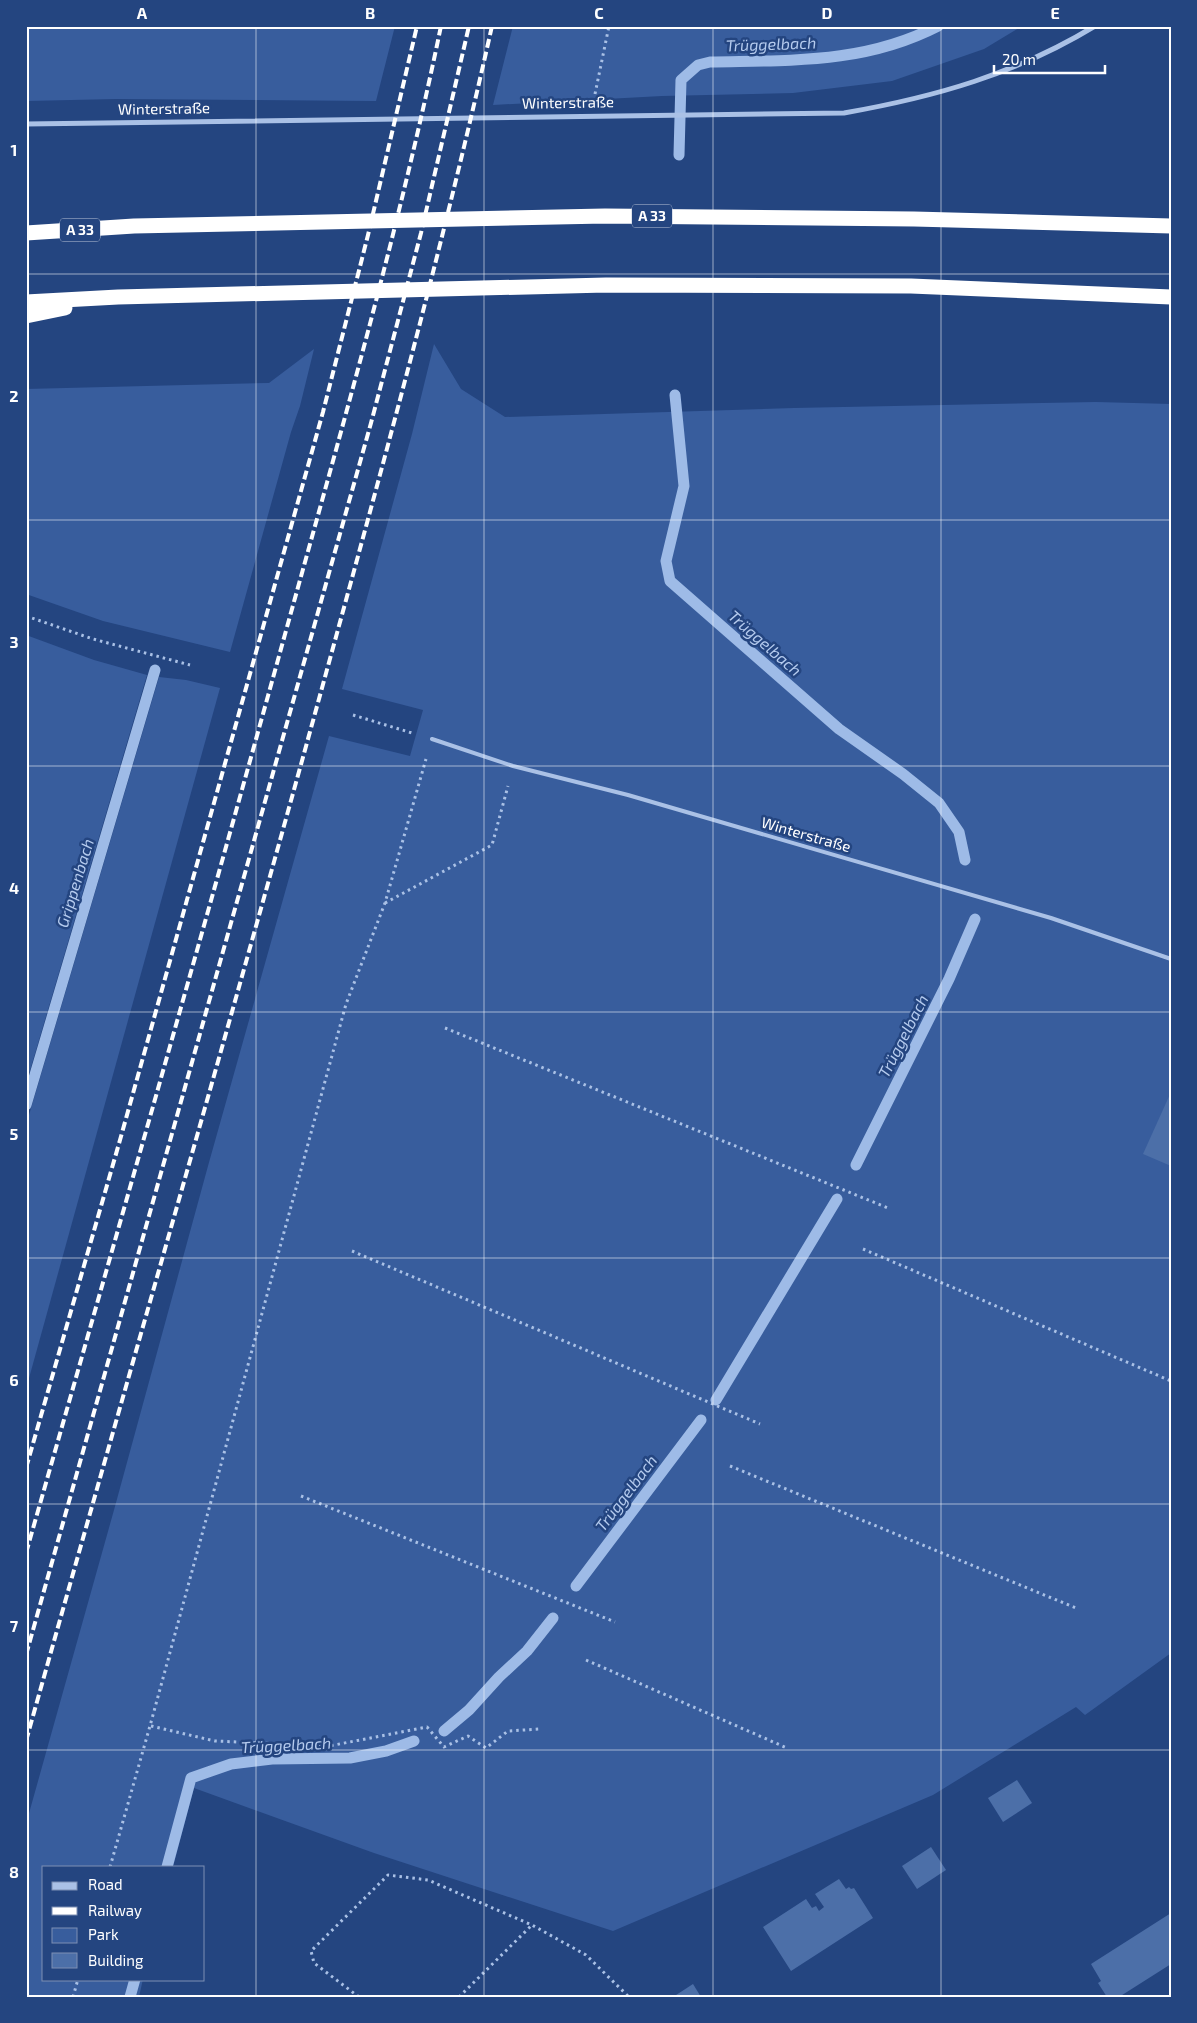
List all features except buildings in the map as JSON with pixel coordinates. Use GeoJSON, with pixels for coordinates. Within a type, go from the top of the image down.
{"type":"FeatureCollection","features":[{"type":"Feature","properties":{"kind":"highway","name":"A 33"},"geometry":{"type":"LineString","coordinates":[[26,234],[134,226],[605,216],[914,219],[1171,226]]}},
{"type":"Feature","properties":{"kind":"highway"},"geometry":{"type":"LineString","coordinates":[[26,224],[134,226]]}},
{"type":"Feature","properties":{"kind":"highway"},"geometry":{"type":"LineString","coordinates":[[26,302],[118,297],[606,285],[911,286],[1171,297]]}},
{"type":"Feature","properties":{"kind":"highway"},"geometry":{"type":"LineString","coordinates":[[26,316],[118,297]]}},
{"type":"Feature","properties":{"kind":"street","name":"Winterstraße"},"geometry":{"type":"LineString","coordinates":[[26,124],[844,112],[896,104],[946,92],[1061,47],[1095,26]]}},
{"type":"Feature","properties":{"kind":"lane","name":"Winterstraße"},"geometry":{"type":"LineString","coordinates":[[432,739],[513,766],[637,798],[1051,918],[1171,959]]}},
{"type":"Feature","properties":{"kind":"path"},"geometry":{"type":"LineString","coordinates":[[591,115],[609,26]]}},
{"type":"Feature","properties":{"kind":"path"},"geometry":{"type":"LineString","coordinates":[[26,616],[93,639],[190,665]]}},
{"type":"Feature","properties":{"kind":"path"},"geometry":{"type":"LineString","coordinates":[[110,1866],[346,1004],[385,903],[432,739],[353,715]]}},
{"type":"Feature","properties":{"kind":"path"},"geometry":{"type":"LineString","coordinates":[[385,903],[492,845],[513,766]]}},
{"type":"Feature","properties":{"kind":"path"},"geometry":{"type":"LineString","coordinates":[[445,1028],[888,1208]]}},
{"type":"Feature","properties":{"kind":"path"},"geometry":{"type":"LineString","coordinates":[[863,1249],[1171,1381]]}},
{"type":"Feature","properties":{"kind":"path"},"geometry":{"type":"LineString","coordinates":[[352,1251],[760,1424]]}},
{"type":"Feature","properties":{"kind":"path"},"geometry":{"type":"LineString","coordinates":[[730,1466],[1076,1608]]}},
{"type":"Feature","properties":{"kind":"path"},"geometry":{"type":"LineString","coordinates":[[300,1496],[615,1622]]}},
{"type":"Feature","properties":{"kind":"path"},"geometry":{"type":"LineString","coordinates":[[586,1660],[787,1748]]}},
{"type":"Feature","properties":{"kind":"path"},"geometry":{"type":"LineString","coordinates":[[150,1726],[215,1740],[329,1746],[427,1727],[444,1747],[468,1736],[486,1748],[508,1731],[539,1730]]}},
{"type":"Feature","properties":{"kind":"path"},"geometry":{"type":"LineString","coordinates":[[359,1997],[314,1963],[311,1951],[388,1875],[428,1880],[532,1925],[586,1954],[629,1997]]}},
{"type":"Feature","properties":{"kind":"path"},"geometry":{"type":"LineString","coordinates":[[459,1997],[532,1925]]}},
{"type":"Feature","properties":{"kind":"path"},"geometry":{"type":"LineString","coordinates":[[73,1997],[78,1980]]}},
{"type":"Feature","properties":{"kind":"green space"},"geometry":{"type":"Polygon","coordinates":[[[26,26],[395,26],[376,101],[116,99],[26,101],[26,26]]]}},
{"type":"Feature","properties":{"kind":"green space"},"geometry":{"type":"Polygon","coordinates":[[[513,26],[1022,26],[984,49],[892,81],[793,93],[662,96],[493,105],[513,26]]]}},
{"type":"Feature","properties":{"kind":"green space"},"geometry":{"type":"Polygon","coordinates":[[[434,344],[461,389],[505,417],[794,408],[1096,402],[1171,404],[1171,1653],[1085,1715],[1076,1707],[933,1795],[613,1931],[374,1853],[194,1788],[173,1866],[42,1866],[42,1980],[143,1980],[139,1997],[26,1997],[26,1824],[329,736],[410,756],[423,710],[342,689],[412,434],[434,344]]]}},
{"type":"Feature","properties":{"kind":"green space"},"geometry":{"type":"Polygon","coordinates":[[[314,349],[300,406],[291,432],[230,652],[103,621],[26,594],[26,389],[269,383],[314,349]]]}},
{"type":"Feature","properties":{"kind":"green space"},"geometry":{"type":"Polygon","coordinates":[[[26,635],[94,660],[147,675],[26,1084],[26,635]]]}},
{"type":"Feature","properties":{"kind":"green space"},"geometry":{"type":"Polygon","coordinates":[[[159,677],[186,680],[220,688],[26,1389],[26,1125],[159,677]]]}},
{"type":"Feature","properties":{"kind":"waterway","name":"Trüggelbach"},"geometry":{"type":"LineString","coordinates":[[679,155],[681,80],[698,65],[710,62],[798,60],[855,54],[910,38],[938,26]]}},
{"type":"Feature","properties":{"kind":"waterway","name":"Trüggelbach"},"geometry":{"type":"LineString","coordinates":[[675,395],[684,486],[666,561],[670,581],[839,729],[903,774],[939,803],[959,832],[965,860]]}},
{"type":"Feature","properties":{"kind":"waterway","name":"Grippenbach"},"geometry":{"type":"LineString","coordinates":[[26,1105],[155,670]]}},
{"type":"Feature","properties":{"kind":"waterway","name":"Trüggelbach"},"geometry":{"type":"LineString","coordinates":[[856,1165],[949,979],[975,919]]}},
{"type":"Feature","properties":{"kind":"waterway","name":"Trüggelbach"},"geometry":{"type":"LineString","coordinates":[[716,1400],[837,1199]]}},
{"type":"Feature","properties":{"kind":"waterway","name":"Trüggelbach"},"geometry":{"type":"LineString","coordinates":[[576,1586],[701,1420]]}},
{"type":"Feature","properties":{"kind":"waterway","name":"Trüggelbach"},"geometry":{"type":"LineString","coordinates":[[444,1731],[469,1710],[499,1677],[527,1651],[553,1618]]}},
{"type":"Feature","properties":{"kind":"waterway","name":"Trüggelbach"},"geometry":{"type":"LineString","coordinates":[[167,1866],[191,1778],[231,1764],[272,1759],[350,1758],[386,1751],[414,1741]]}},
{"type":"Feature","properties":{"kind":"waterway","name":"Trüggelbach"},"geometry":{"type":"LineString","coordinates":[[130,1997],[135,1980]]}},
{"type":"Feature","properties":{"kind":"railway"},"geometry":{"type":"LineString","coordinates":[[26,1468],[120,1140],[323,412],[368,235],[417,26]]}},
{"type":"Feature","properties":{"kind":"railway"},"geometry":{"type":"LineString","coordinates":[[26,1553],[349,403],[407,178],[441,26]]}},
{"type":"Feature","properties":{"kind":"railway"},"geometry":{"type":"LineString","coordinates":[[26,1655],[371,423],[421,233],[469,26]]}},
{"type":"Feature","properties":{"kind":"railway"},"geometry":{"type":"LineString","coordinates":[[26,1741],[254,935],[350,586],[434,267],[492,26]]}}]}
